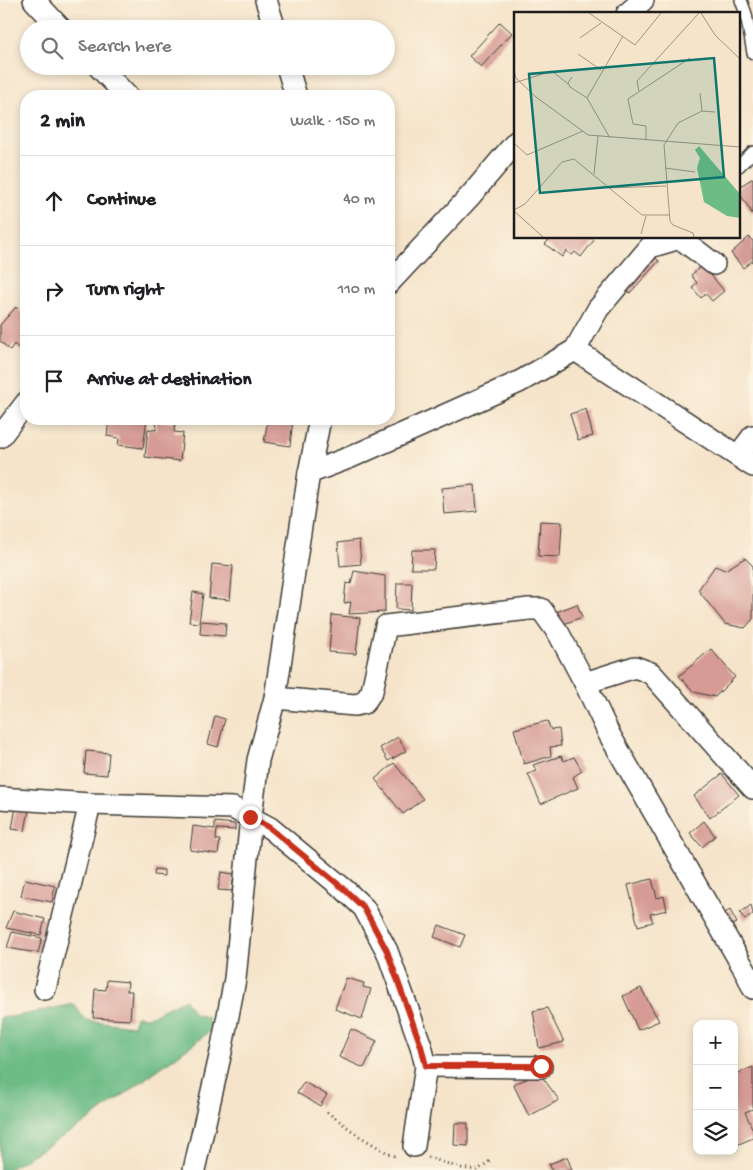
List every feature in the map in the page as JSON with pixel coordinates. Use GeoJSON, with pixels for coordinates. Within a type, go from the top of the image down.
{"type":"FeatureCollection","features":[{"type":"Feature","properties":{"kind":"street"},"geometry":{"type":"LineString","coordinates":[[34,0],[53,20]]}},
{"type":"Feature","properties":{"kind":"street"},"geometry":{"type":"LineString","coordinates":[[266,0],[272,20]]}},
{"type":"Feature","properties":{"kind":"street"},"geometry":{"type":"LineString","coordinates":[[629,12],[643,0]]}},
{"type":"Feature","properties":{"kind":"street"},"geometry":{"type":"LineString","coordinates":[[106,75],[120,90]]}},
{"type":"Feature","properties":{"kind":"street"},"geometry":{"type":"LineString","coordinates":[[290,75],[294,90]]}},
{"type":"Feature","properties":{"kind":"street"},"geometry":{"type":"LineString","coordinates":[[395,277],[471,195],[514,144]]}},
{"type":"Feature","properties":{"kind":"street"},"geometry":{"type":"LineString","coordinates":[[309,473],[351,457],[520,382],[576,350],[598,309],[650,247],[677,239]]}},
{"type":"Feature","properties":{"kind":"street"},"geometry":{"type":"LineString","coordinates":[[681,239],[714,264]]}},
{"type":"Feature","properties":{"kind":"street"},"geometry":{"type":"LineString","coordinates":[[576,350],[746,461],[753,436]]}},
{"type":"Feature","properties":{"kind":"street"},"geometry":{"type":"LineString","coordinates":[[0,437],[20,411]]}},
{"type":"Feature","properties":{"kind":"street"},"geometry":{"type":"LineString","coordinates":[[194,1170],[221,1052],[235,979],[250,817],[258,760],[274,698],[309,473],[319,425]]}},
{"type":"Feature","properties":{"kind":"street"},"geometry":{"type":"LineString","coordinates":[[274,698],[355,705],[364,703],[372,691],[386,626],[541,609],[559,634],[609,734],[746,972],[753,988]]}},
{"type":"Feature","properties":{"kind":"street"},"geometry":{"type":"LineString","coordinates":[[585,683],[635,667],[651,673],[753,788]]}},
{"type":"Feature","properties":{"kind":"street"},"geometry":{"type":"LineString","coordinates":[[0,798],[90,804],[233,808],[270,828],[345,890],[364,908],[387,951],[421,1046],[426,1066],[414,1146]]}},
{"type":"Feature","properties":{"kind":"street"},"geometry":{"type":"LineString","coordinates":[[46,989],[90,804]]}},
{"type":"Feature","properties":{"kind":"street"},"geometry":{"type":"LineString","coordinates":[[426,1066],[541,1066]]}},
{"type":"Feature","properties":{"kind":"lane"},"geometry":{"type":"LineString","coordinates":[[741,0],[746,14],[753,53]]}},
{"type":"Feature","properties":{"kind":"lane"},"geometry":{"type":"LineString","coordinates":[[740,165],[753,152]]}},
{"type":"Feature","properties":{"kind":"path"},"geometry":{"type":"LineString","coordinates":[[326,1112],[359,1136],[391,1155],[401,1157],[411,1154],[414,1146],[424,1156],[460,1168],[478,1170],[490,1161]]}},
{"type":"Feature","properties":{"kind":"green space"},"geometry":{"type":"Polygon","coordinates":[[[185,999],[194,1014],[207,1017],[212,1030],[82,1125],[7,1170],[0,1170],[0,1018],[74,1004],[85,1020],[133,1026],[136,1016],[149,1017],[185,999]]]}},
{"type":"Feature","properties":{"kind":"building"},"geometry":{"type":"Polygon","coordinates":[[[500,22],[512,33],[481,67],[469,56],[500,22]]]}},
{"type":"Feature","properties":{"kind":"building"},"geometry":{"type":"Polygon","coordinates":[[[753,178],[753,215],[740,194],[740,186],[753,178]]]}},
{"type":"Feature","properties":{"kind":"building"},"geometry":{"type":"Polygon","coordinates":[[[749,237],[753,241],[753,262],[743,268],[731,253],[749,237]]]}},
{"type":"Feature","properties":{"kind":"building"},"geometry":{"type":"Polygon","coordinates":[[[550,239],[594,240],[581,257],[575,252],[572,255],[566,251],[562,257],[545,244],[550,239]]]}},
{"type":"Feature","properties":{"kind":"building"},"geometry":{"type":"Polygon","coordinates":[[[651,254],[659,261],[630,293],[622,286],[651,254]]]}},
{"type":"Feature","properties":{"kind":"building"},"geometry":{"type":"Polygon","coordinates":[[[703,265],[724,291],[712,301],[706,294],[701,298],[692,287],[697,283],[691,275],[703,265]]]}},
{"type":"Feature","properties":{"kind":"building"},"geometry":{"type":"Polygon","coordinates":[[[16,307],[20,311],[20,350],[14,344],[10,350],[0,341],[0,325],[16,307]]]}},
{"type":"Feature","properties":{"kind":"building"},"geometry":{"type":"Polygon","coordinates":[[[586,409],[593,436],[578,440],[570,414],[586,409]]]}},
{"type":"Feature","properties":{"kind":"building"},"geometry":{"type":"Polygon","coordinates":[[[108,425],[146,425],[143,448],[118,445],[119,438],[107,436],[108,425]]]}},
{"type":"Feature","properties":{"kind":"building"},"geometry":{"type":"Polygon","coordinates":[[[157,425],[175,425],[174,432],[183,433],[180,461],[145,457],[148,429],[156,430],[157,425]]]}},
{"type":"Feature","properties":{"kind":"building"},"geometry":{"type":"Polygon","coordinates":[[[267,425],[292,425],[290,446],[264,442],[267,425]]]}},
{"type":"Feature","properties":{"kind":"building"},"geometry":{"type":"Polygon","coordinates":[[[475,485],[477,511],[444,514],[442,488],[475,485]]]}},
{"type":"Feature","properties":{"kind":"building"},"geometry":{"type":"Polygon","coordinates":[[[540,521],[562,522],[560,557],[538,556],[540,521]]]}},
{"type":"Feature","properties":{"kind":"building"},"geometry":{"type":"Polygon","coordinates":[[[359,540],[361,564],[340,566],[338,543],[359,540]]]}},
{"type":"Feature","properties":{"kind":"building"},"geometry":{"type":"Polygon","coordinates":[[[412,550],[435,550],[434,569],[411,569],[412,550]]]}},
{"type":"Feature","properties":{"kind":"building"},"geometry":{"type":"Polygon","coordinates":[[[745,558],[753,566],[753,619],[745,628],[725,624],[698,590],[715,566],[725,570],[745,558]]]}},
{"type":"Feature","properties":{"kind":"building"},"geometry":{"type":"Polygon","coordinates":[[[212,564],[233,566],[230,600],[209,598],[212,564]]]}},
{"type":"Feature","properties":{"kind":"building"},"geometry":{"type":"Polygon","coordinates":[[[354,571],[385,576],[385,612],[349,614],[351,602],[344,603],[346,583],[351,584],[354,571]]]}},
{"type":"Feature","properties":{"kind":"building"},"geometry":{"type":"Polygon","coordinates":[[[397,583],[412,583],[411,610],[396,609],[397,583]]]}},
{"type":"Feature","properties":{"kind":"building"},"geometry":{"type":"Polygon","coordinates":[[[193,592],[203,594],[199,623],[189,622],[193,592]]]}},
{"type":"Feature","properties":{"kind":"building"},"geometry":{"type":"Polygon","coordinates":[[[577,604],[582,617],[556,627],[551,614],[577,604]]]}},
{"type":"Feature","properties":{"kind":"building"},"geometry":{"type":"Polygon","coordinates":[[[332,615],[360,618],[356,654],[329,652],[332,615]]]}},
{"type":"Feature","properties":{"kind":"building"},"geometry":{"type":"Polygon","coordinates":[[[201,621],[226,623],[225,636],[200,634],[201,621]]]}},
{"type":"Feature","properties":{"kind":"building"},"geometry":{"type":"Polygon","coordinates":[[[711,649],[735,677],[715,697],[694,692],[679,676],[711,649]]]}},
{"type":"Feature","properties":{"kind":"building"},"geometry":{"type":"Polygon","coordinates":[[[215,716],[225,719],[218,747],[208,744],[215,716]]]}},
{"type":"Feature","properties":{"kind":"building"},"geometry":{"type":"Polygon","coordinates":[[[547,721],[551,730],[559,729],[561,746],[550,747],[551,756],[524,764],[514,729],[547,721]]]}},
{"type":"Feature","properties":{"kind":"building"},"geometry":{"type":"Polygon","coordinates":[[[398,737],[406,751],[388,761],[380,748],[398,737]]]}},
{"type":"Feature","properties":{"kind":"building"},"geometry":{"type":"Polygon","coordinates":[[[86,751],[109,753],[107,775],[84,773],[86,751]]]}},
{"type":"Feature","properties":{"kind":"building"},"geometry":{"type":"Polygon","coordinates":[[[561,756],[564,761],[574,757],[582,771],[573,777],[578,788],[541,804],[528,774],[537,771],[533,765],[561,756]]]}},
{"type":"Feature","properties":{"kind":"building"},"geometry":{"type":"Polygon","coordinates":[[[394,763],[423,799],[403,814],[375,779],[394,763]]]}},
{"type":"Feature","properties":{"kind":"building"},"geometry":{"type":"Polygon","coordinates":[[[722,774],[739,795],[710,818],[694,796],[722,774]]]}},
{"type":"Feature","properties":{"kind":"building"},"geometry":{"type":"Polygon","coordinates":[[[16,807],[29,810],[25,831],[12,829],[16,807]]]}},
{"type":"Feature","properties":{"kind":"building"},"geometry":{"type":"Polygon","coordinates":[[[704,821],[715,836],[702,847],[690,833],[704,821]]]}},
{"type":"Feature","properties":{"kind":"building"},"geometry":{"type":"Polygon","coordinates":[[[215,822],[235,824],[235,830],[217,829],[216,840],[220,840],[218,854],[190,850],[193,826],[215,829],[215,822]]]}},
{"type":"Feature","properties":{"kind":"building"},"geometry":{"type":"Polygon","coordinates":[[[155,869],[164,870],[164,876],[154,875],[155,869]]]}},
{"type":"Feature","properties":{"kind":"building"},"geometry":{"type":"Polygon","coordinates":[[[221,872],[234,874],[232,891],[218,890],[221,872]]]}},
{"type":"Feature","properties":{"kind":"building"},"geometry":{"type":"Polygon","coordinates":[[[25,879],[55,886],[52,902],[21,896],[25,879]]]}},
{"type":"Feature","properties":{"kind":"building"},"geometry":{"type":"Polygon","coordinates":[[[652,879],[657,898],[664,896],[667,910],[650,914],[653,922],[638,926],[628,885],[652,879]]]}},
{"type":"Feature","properties":{"kind":"building"},"geometry":{"type":"Polygon","coordinates":[[[751,905],[753,914],[745,920],[740,913],[751,905]]]}},
{"type":"Feature","properties":{"kind":"building"},"geometry":{"type":"Polygon","coordinates":[[[730,910],[737,923],[730,926],[723,914],[730,910]]]}},
{"type":"Feature","properties":{"kind":"building"},"geometry":{"type":"Polygon","coordinates":[[[13,911],[45,919],[41,935],[6,928],[13,911]]]}},
{"type":"Feature","properties":{"kind":"building"},"geometry":{"type":"Polygon","coordinates":[[[439,925],[465,935],[460,947],[434,937],[439,925]]]}},
{"type":"Feature","properties":{"kind":"building"},"geometry":{"type":"Polygon","coordinates":[[[12,932],[42,938],[38,953],[7,948],[12,932]]]}},
{"type":"Feature","properties":{"kind":"building"},"geometry":{"type":"Polygon","coordinates":[[[346,978],[364,983],[363,987],[371,989],[362,1019],[335,1009],[346,978]]]}},
{"type":"Feature","properties":{"kind":"building"},"geometry":{"type":"Polygon","coordinates":[[[107,980],[128,982],[127,991],[132,991],[130,1020],[93,1018],[95,989],[106,990],[107,980]]]}},
{"type":"Feature","properties":{"kind":"building"},"geometry":{"type":"Polygon","coordinates":[[[641,988],[659,1021],[638,1030],[623,996],[641,988]]]}},
{"type":"Feature","properties":{"kind":"building"},"geometry":{"type":"Polygon","coordinates":[[[547,1008],[564,1042],[539,1048],[533,1011],[547,1008]]]}},
{"type":"Feature","properties":{"kind":"building"},"geometry":{"type":"Polygon","coordinates":[[[351,1029],[377,1041],[364,1068],[339,1057],[351,1029]]]}},
{"type":"Feature","properties":{"kind":"building"},"geometry":{"type":"Polygon","coordinates":[[[753,1067],[753,1109],[745,1112],[753,1130],[753,1138],[738,1144],[738,1110],[738,1073],[753,1067]]]}},
{"type":"Feature","properties":{"kind":"building"},"geometry":{"type":"Polygon","coordinates":[[[540,1074],[559,1100],[529,1116],[513,1084],[540,1074]]]}},
{"type":"Feature","properties":{"kind":"building"},"geometry":{"type":"Polygon","coordinates":[[[304,1082],[327,1095],[320,1106],[297,1093],[304,1082]]]}},
{"type":"Feature","properties":{"kind":"building"},"geometry":{"type":"Polygon","coordinates":[[[455,1123],[468,1123],[468,1146],[454,1145],[455,1123]]]}},
{"type":"Feature","properties":{"kind":"building"},"geometry":{"type":"Polygon","coordinates":[[[567,1157],[572,1170],[552,1170],[549,1164],[567,1157]]]}},
{"type":"Feature","properties":{"kind":"route"},"geometry":{"type":"LineString","coordinates":[[250,817],[270,828],[364,908],[387,951],[421,1046],[426,1066],[541,1066]]}}]}
